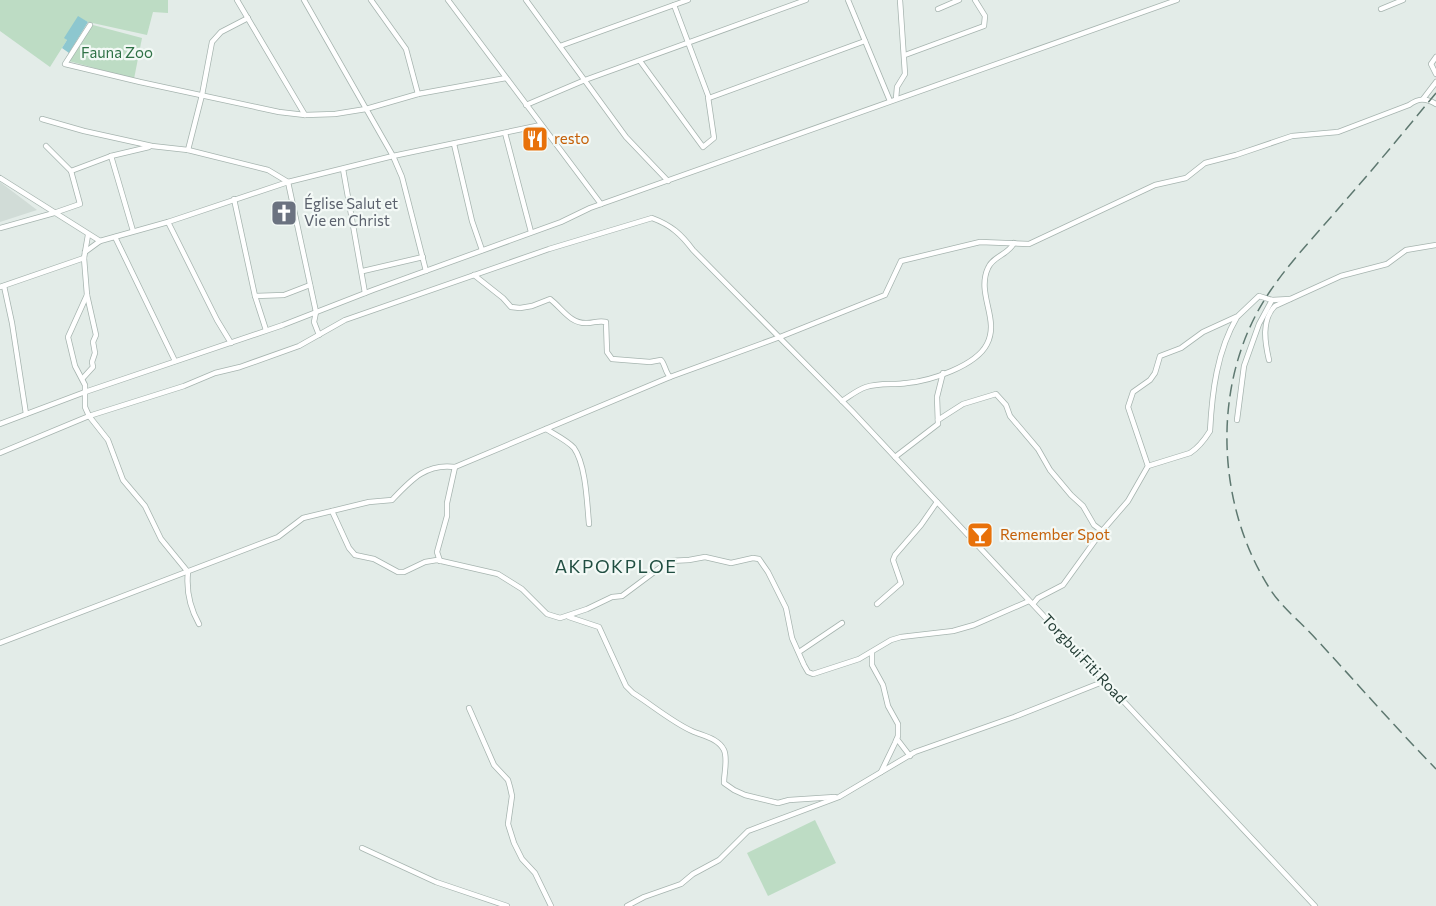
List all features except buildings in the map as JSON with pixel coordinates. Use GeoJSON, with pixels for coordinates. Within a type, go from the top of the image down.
{"type":"FeatureCollection","features":[{"type":"Feature","properties":{"kind":"street"},"geometry":{"type":"LineString","coordinates":[[237,0],[305,115]]}},
{"type":"Feature","properties":{"kind":"street"},"geometry":{"type":"LineString","coordinates":[[304,0],[393,156],[402,177],[426,271]]}},
{"type":"Feature","properties":{"kind":"street"},"geometry":{"type":"LineString","coordinates":[[448,0],[601,204]]}},
{"type":"Feature","properties":{"kind":"street"},"geometry":{"type":"LineString","coordinates":[[526,0],[626,137],[668,181]]}},
{"type":"Feature","properties":{"kind":"street"},"geometry":{"type":"LineString","coordinates":[[560,46],[688,0]]}},
{"type":"Feature","properties":{"kind":"street"},"geometry":{"type":"LineString","coordinates":[[526,105],[585,80],[806,0]]}},
{"type":"Feature","properties":{"kind":"street"},"geometry":{"type":"LineString","coordinates":[[848,0],[893,100]]}},
{"type":"Feature","properties":{"kind":"street"},"geometry":{"type":"LineString","coordinates":[[893,100],[897,87],[905,74],[900,0]]}},
{"type":"Feature","properties":{"kind":"street"},"geometry":{"type":"LineString","coordinates":[[938,9],[959,0]]}},
{"type":"Feature","properties":{"kind":"street"},"geometry":{"type":"LineString","coordinates":[[905,55],[984,26],[985,16],[975,0]]}},
{"type":"Feature","properties":{"kind":"street"},"geometry":{"type":"LineString","coordinates":[[0,424],[316,312],[601,204],[1177,0]]}},
{"type":"Feature","properties":{"kind":"street"},"geometry":{"type":"LineString","coordinates":[[1381,9],[1403,0]]}},
{"type":"Feature","properties":{"kind":"street"},"geometry":{"type":"LineString","coordinates":[[375,1],[406,49],[418,94]]}},
{"type":"Feature","properties":{"kind":"street"},"geometry":{"type":"LineString","coordinates":[[640,61],[703,147],[714,138],[708,97],[674,5]]}},
{"type":"Feature","properties":{"kind":"street"},"geometry":{"type":"LineString","coordinates":[[188,150],[212,42],[221,32],[248,18]]}},
{"type":"Feature","properties":{"kind":"street"},"geometry":{"type":"LineString","coordinates":[[90,25],[65,64],[279,112],[305,115],[335,114],[366,109],[418,94],[506,78]]}},
{"type":"Feature","properties":{"kind":"street"},"geometry":{"type":"LineString","coordinates":[[708,97],[865,41]]}},
{"type":"Feature","properties":{"kind":"street"},"geometry":{"type":"LineString","coordinates":[[1436,57],[1431,64],[1436,74]]}},
{"type":"Feature","properties":{"kind":"street"},"geometry":{"type":"LineString","coordinates":[[0,643],[278,537],[303,518],[369,502],[392,500],[416,476],[441,465],[455,467],[670,377],[780,337],[885,295],[901,261],[980,242],[1029,244],[1155,185],[1185,178],[1205,163],[1292,136],[1338,132],[1423,99],[1436,82]]}},
{"type":"Feature","properties":{"kind":"street"},"geometry":{"type":"LineString","coordinates":[[1423,99],[1436,104]]}},
{"type":"Feature","properties":{"kind":"street"},"geometry":{"type":"LineString","coordinates":[[42,119],[84,131],[152,146],[188,150],[268,170],[288,182],[316,312],[314,322],[319,335]]}},
{"type":"Feature","properties":{"kind":"street"},"geometry":{"type":"LineString","coordinates":[[26,414],[12,323],[2,287],[85,255],[100,241],[168,222],[288,182],[393,156],[541,125]]}},
{"type":"Feature","properties":{"kind":"street"},"geometry":{"type":"LineString","coordinates":[[505,133],[531,232]]}},
{"type":"Feature","properties":{"kind":"street"},"geometry":{"type":"LineString","coordinates":[[454,144],[472,221],[482,250]]}},
{"type":"Feature","properties":{"kind":"street"},"geometry":{"type":"LineString","coordinates":[[0,228],[80,204],[71,171],[46,146]]}},
{"type":"Feature","properties":{"kind":"street"},"geometry":{"type":"LineString","coordinates":[[71,171],[111,156],[152,146]]}},
{"type":"Feature","properties":{"kind":"street"},"geometry":{"type":"LineString","coordinates":[[111,156],[133,231]]}},
{"type":"Feature","properties":{"kind":"street"},"geometry":{"type":"LineString","coordinates":[[343,169],[363,271],[365,293]]}},
{"type":"Feature","properties":{"kind":"street"},"geometry":{"type":"LineString","coordinates":[[0,178],[100,241]]}},
{"type":"Feature","properties":{"kind":"street"},"geometry":{"type":"LineString","coordinates":[[234,199],[255,297],[266,330]]}},
{"type":"Feature","properties":{"kind":"street","name":"Torgbui Fiti Road"},"geometry":{"type":"LineString","coordinates":[[0,453],[89,416],[299,346],[345,320],[549,249],[652,218],[667,223],[682,234],[693,250],[852,411],[1315,906]]}},
{"type":"Feature","properties":{"kind":"street"},"geometry":{"type":"LineString","coordinates":[[168,222],[231,343]]}},
{"type":"Feature","properties":{"kind":"street"},"geometry":{"type":"LineString","coordinates":[[83,378],[93,367],[95,353],[93,342],[96,335],[87,296],[85,255],[88,235]]}},
{"type":"Feature","properties":{"kind":"street"},"geometry":{"type":"LineString","coordinates":[[115,237],[175,361]]}},
{"type":"Feature","properties":{"kind":"street"},"geometry":{"type":"LineString","coordinates":[[842,401],[867,387],[923,381],[943,374],[968,363],[986,347],[991,337],[992,324],[985,298],[988,267],[1008,251],[1014,243]]}},
{"type":"Feature","properties":{"kind":"street"},"geometry":{"type":"LineString","coordinates":[[1269,360],[1265,342],[1269,312],[1275,306],[1352,272],[1387,264],[1406,250],[1436,245]]}},
{"type":"Feature","properties":{"kind":"street"},"geometry":{"type":"LineString","coordinates":[[363,271],[423,257]]}},
{"type":"Feature","properties":{"kind":"street"},"geometry":{"type":"LineString","coordinates":[[474,275],[511,307],[532,306],[550,299],[570,319],[588,324],[598,320],[606,321],[608,356],[612,359],[650,362],[661,360],[664,371],[670,377]]}},
{"type":"Feature","properties":{"kind":"street"},"geometry":{"type":"LineString","coordinates":[[255,297],[284,295],[310,285]]}},
{"type":"Feature","properties":{"kind":"street"},"geometry":{"type":"LineString","coordinates":[[87,296],[68,338],[75,366],[83,378],[86,392],[85,407],[89,416],[108,440],[123,480],[145,506],[161,539],[188,572],[187,585],[191,605],[199,624]]}},
{"type":"Feature","properties":{"kind":"street"},"geometry":{"type":"LineString","coordinates":[[332,511],[349,548],[355,555],[374,558],[398,572],[404,572],[425,562],[440,561],[498,574],[522,589],[547,614],[560,618],[612,597],[622,596],[669,561],[689,561],[705,557],[731,563],[753,558],[759,559],[786,608],[792,638],[804,665],[808,672],[813,674],[860,659],[891,640],[952,631],[974,625],[1031,602],[1063,585],[1102,531],[1128,501],[1148,466],[1190,453],[1207,436],[1217,372],[1226,340],[1238,316],[1258,296],[1272,300],[1290,298]]}},
{"type":"Feature","properties":{"kind":"street"},"geometry":{"type":"LineString","coordinates":[[1237,420],[1244,366],[1259,324],[1272,300]]}},
{"type":"Feature","properties":{"kind":"street"},"geometry":{"type":"LineString","coordinates":[[1148,466],[1128,407],[1133,392],[1150,380],[1155,373],[1160,356],[1181,348],[1203,332],[1238,316]]}},
{"type":"Feature","properties":{"kind":"street"},"geometry":{"type":"LineString","coordinates":[[895,457],[935,428],[938,420],[937,398],[943,374]]}},
{"type":"Feature","properties":{"kind":"street"},"geometry":{"type":"LineString","coordinates":[[938,420],[963,404],[996,394],[1038,448],[1050,470],[1083,506],[1094,525],[1102,531]]}},
{"type":"Feature","properties":{"kind":"street"},"geometry":{"type":"LineString","coordinates":[[546,429],[573,446],[579,459],[589,524]]}},
{"type":"Feature","properties":{"kind":"street"},"geometry":{"type":"LineString","coordinates":[[440,561],[436,552],[447,516],[447,503],[455,467]]}},
{"type":"Feature","properties":{"kind":"street"},"geometry":{"type":"LineString","coordinates":[[877,604],[901,583],[893,560],[895,555],[937,502]]}},
{"type":"Feature","properties":{"kind":"street"},"geometry":{"type":"LineString","coordinates":[[567,616],[599,627],[626,686],[633,693],[690,730],[720,744],[726,759],[724,783],[727,786],[745,795],[778,803],[800,799],[839,797]]}},
{"type":"Feature","properties":{"kind":"street"},"geometry":{"type":"LineString","coordinates":[[799,651],[842,623]]}},
{"type":"Feature","properties":{"kind":"street"},"geometry":{"type":"LineString","coordinates":[[872,652],[872,665]]}},
{"type":"Feature","properties":{"kind":"street"},"geometry":{"type":"LineString","coordinates":[[860,659],[872,665],[882,684],[888,706],[898,724],[897,739],[881,772]]}},
{"type":"Feature","properties":{"kind":"street"},"geometry":{"type":"LineString","coordinates":[[627,906],[644,897],[681,884],[693,874],[719,860],[748,831],[839,797],[910,756],[1105,681]]}},
{"type":"Feature","properties":{"kind":"street"},"geometry":{"type":"LineString","coordinates":[[469,708],[494,765],[508,780],[513,796],[508,824],[514,843],[522,859],[535,873],[551,906]]}},
{"type":"Feature","properties":{"kind":"street"},"geometry":{"type":"LineString","coordinates":[[897,739],[910,756]]}},
{"type":"Feature","properties":{"kind":"street"},"geometry":{"type":"LineString","coordinates":[[362,848],[436,882],[507,906]]}},
{"type":"Feature","properties":{"kind":"shaded area"},"geometry":{"type":"Polygon","coordinates":[[[0,182],[37,210],[0,222],[0,182]]]}},
{"type":"Feature","properties":{"kind":"green space"},"geometry":{"type":"Polygon","coordinates":[[[0,0],[168,0],[168,13],[153,12],[147,35],[88,22],[78,17],[50,67],[0,31],[0,0]]]}},
{"type":"Feature","properties":{"kind":"green space","name":"Fauna Zoo"},"geometry":{"type":"Polygon","coordinates":[[[93,25],[142,38],[134,79],[69,61],[93,25]]]}},
{"type":"Feature","properties":{"kind":"green space"},"geometry":{"type":"Polygon","coordinates":[[[815,820],[836,863],[768,896],[747,853],[815,820]]]}},
{"type":"Feature","properties":{"kind":"water"},"geometry":{"type":"Polygon","coordinates":[[[78,16],[88,22],[69,53],[62,48],[67,40],[64,38],[78,16]]]}},
{"type":"Feature","properties":{"kind":"railway"},"geometry":{"type":"LineString","coordinates":[[1436,93],[1293,261],[1265,299],[1247,333],[1235,369],[1229,406],[1227,445],[1230,483],[1239,520],[1252,556],[1270,589],[1436,769]]}},
{"type":"Feature","properties":{"kind":"place","name":"resto"},"geometry":{"type":"Point","coordinates":[535,139]}},
{"type":"Feature","properties":{"kind":"place","name":"Église Salut et Vie en Christ"},"geometry":{"type":"Point","coordinates":[284,213]}},
{"type":"Feature","properties":{"kind":"place","name":"Remember Spot"},"geometry":{"type":"Point","coordinates":[980,535]}},
{"type":"Feature","properties":{"kind":"district","name":"AKPOKPLOE"},"geometry":{"type":"Point","coordinates":[616,567]}}]}
